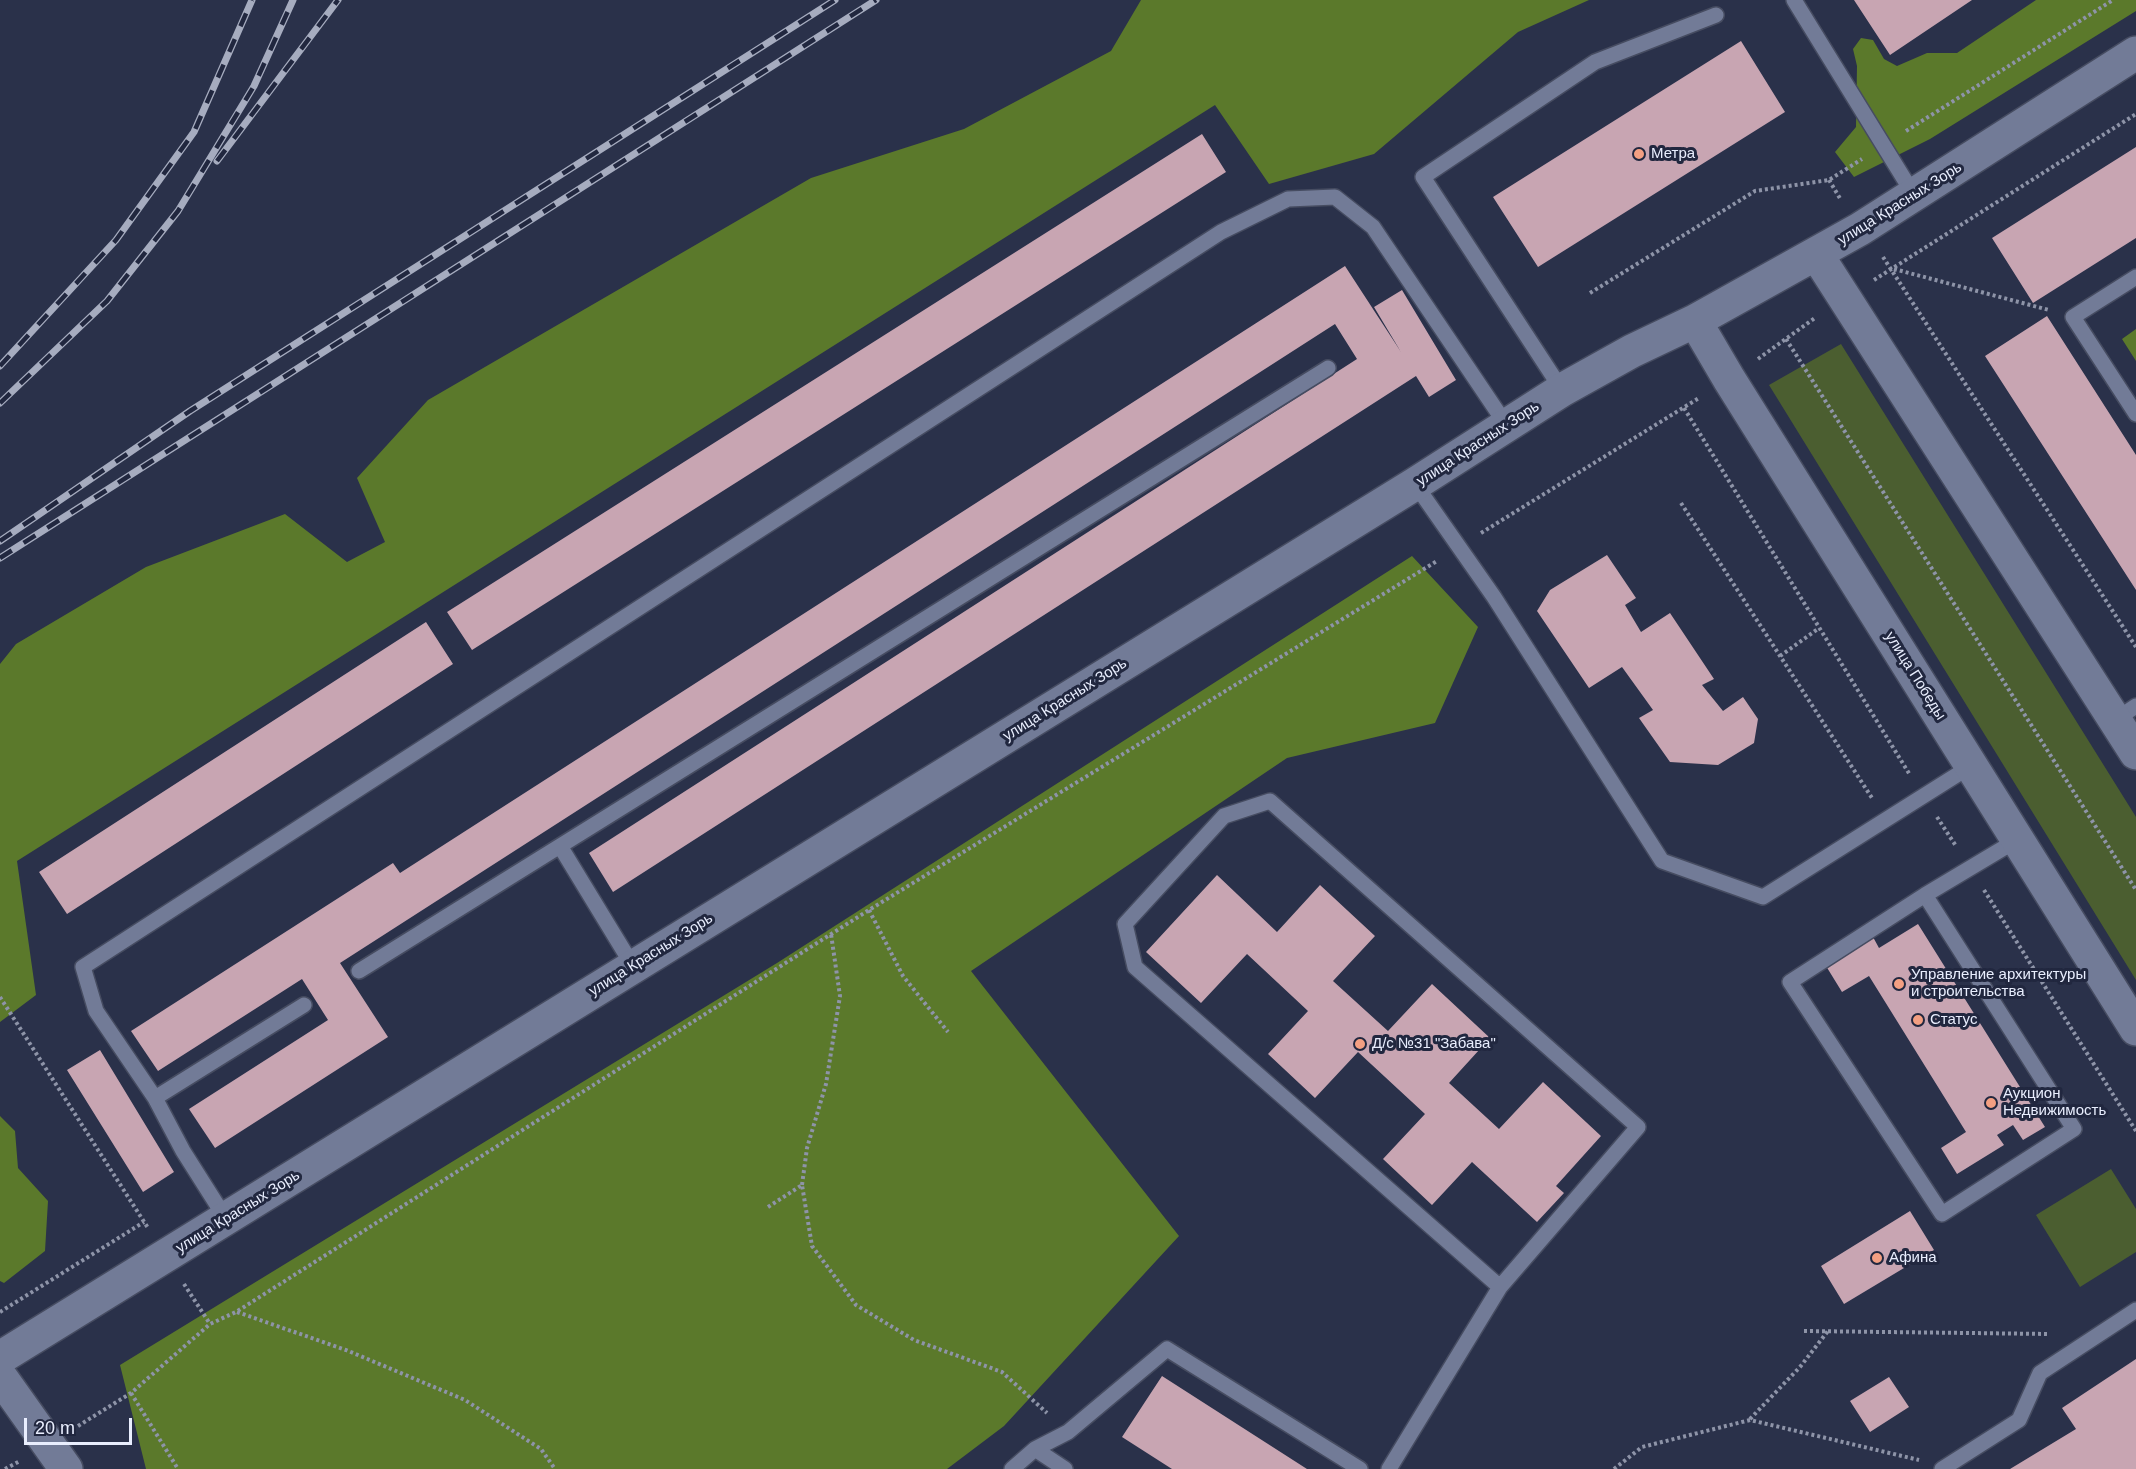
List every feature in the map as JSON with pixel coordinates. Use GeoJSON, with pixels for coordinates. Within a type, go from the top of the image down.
{"type":"FeatureCollection","features":[{"type":"Feature","properties":{"kind":"street","name":"улица Красных Зорь"},"geometry":{"type":"LineString","coordinates":[[0,1358],[1415,484],[1562,390],[1632,351],[1695,321],[1860,230],[2136,53]]}},
{"type":"Feature","properties":{"kind":"street"},"geometry":{"type":"LineString","coordinates":[[1817,255],[2125,713],[2136,753]]}},
{"type":"Feature","properties":{"kind":"street","name":"улица Победы"},"geometry":{"type":"LineString","coordinates":[[1695,321],[1729,379],[2136,1029]]}},
{"type":"Feature","properties":{"kind":"street"},"geometry":{"type":"LineString","coordinates":[[0,1376],[17,1404],[58,1456]]}},
{"type":"Feature","properties":{"kind":"lane"},"geometry":{"type":"LineString","coordinates":[[1794,0],[1914,195]]}},
{"type":"Feature","properties":{"kind":"lane"},"geometry":{"type":"LineString","coordinates":[[1562,390],[1423,177],[1595,62],[1716,15]]}},
{"type":"Feature","properties":{"kind":"lane"},"geometry":{"type":"LineString","coordinates":[[226,1219],[154,1098],[96,1011],[83,967],[1221,232],[1288,199],[1335,197],[1373,227],[1507,426]]}},
{"type":"Feature","properties":{"kind":"lane"},"geometry":{"type":"LineString","coordinates":[[2136,277],[2073,317],[2136,414]]}},
{"type":"Feature","properties":{"kind":"lane"},"geometry":{"type":"LineString","coordinates":[[359,971],[1328,368]]}},
{"type":"Feature","properties":{"kind":"lane"},"geometry":{"type":"LineString","coordinates":[[1415,484],[1494,597],[1662,861],[1762,897],[1887,821],[1971,766]]}},
{"type":"Feature","properties":{"kind":"lane"},"geometry":{"type":"LineString","coordinates":[[1389,1469],[1500,1287],[1638,1127],[1270,801],[1224,816],[1125,924],[1135,967],[1500,1287]]}},
{"type":"Feature","properties":{"kind":"lane"},"geometry":{"type":"LineString","coordinates":[[1924,895],[2074,1129],[1942,1214],[1790,982],[1924,895],[2018,840]]}},
{"type":"Feature","properties":{"kind":"lane"},"geometry":{"type":"LineString","coordinates":[[560,846],[633,966]]}},
{"type":"Feature","properties":{"kind":"lane"},"geometry":{"type":"LineString","coordinates":[[154,1098],[304,1005]]}},
{"type":"Feature","properties":{"kind":"lane"},"geometry":{"type":"LineString","coordinates":[[1944,1468],[2019,1420],[2040,1373],[2136,1310]]}},
{"type":"Feature","properties":{"kind":"lane"},"geometry":{"type":"LineString","coordinates":[[1012,1469],[1035,1449],[1068,1432],[1167,1349],[1360,1469]]}},
{"type":"Feature","properties":{"kind":"lane"},"geometry":{"type":"LineString","coordinates":[[1035,1449],[1065,1469]]}},
{"type":"Feature","properties":{"kind":"path"},"geometry":{"type":"LineString","coordinates":[[5,1469],[58,1456],[210,1324],[236,1312],[869,910],[1684,408],[1846,298],[2136,114]]}},
{"type":"Feature","properties":{"kind":"path"},"geometry":{"type":"LineString","coordinates":[[1829,180],[1860,230],[1893,268],[2136,647]]}},
{"type":"Feature","properties":{"kind":"path"},"geometry":{"type":"LineString","coordinates":[[1893,268],[2073,317]]}},
{"type":"Feature","properties":{"kind":"path"},"geometry":{"type":"LineString","coordinates":[[1786,339],[2136,890]]}},
{"type":"Feature","properties":{"kind":"path"},"geometry":{"type":"LineString","coordinates":[[1684,408],[1924,797],[2136,1131]]}},
{"type":"Feature","properties":{"kind":"path"},"geometry":{"type":"LineString","coordinates":[[1681,503],[1887,821]]}},
{"type":"Feature","properties":{"kind":"path"},"geometry":{"type":"LineString","coordinates":[[1780,656],[1819,628]]}},
{"type":"Feature","properties":{"kind":"path"},"geometry":{"type":"LineString","coordinates":[[869,910],[903,976],[948,1032]]}},
{"type":"Feature","properties":{"kind":"path"},"geometry":{"type":"LineString","coordinates":[[831,934],[840,996],[826,1084],[807,1148],[802,1185],[812,1246],[856,1305],[914,1340],[1002,1372],[1068,1432]]}},
{"type":"Feature","properties":{"kind":"path"},"geometry":{"type":"LineString","coordinates":[[0,997],[210,1324]]}},
{"type":"Feature","properties":{"kind":"path"},"geometry":{"type":"LineString","coordinates":[[768,1207],[802,1185]]}},
{"type":"Feature","properties":{"kind":"path"},"geometry":{"type":"LineString","coordinates":[[0,1312],[144,1222]]}},
{"type":"Feature","properties":{"kind":"path"},"geometry":{"type":"LineString","coordinates":[[236,1312],[346,1350],[465,1400],[541,1449],[555,1469]]}},
{"type":"Feature","properties":{"kind":"path"},"geometry":{"type":"LineString","coordinates":[[1804,1331],[2099,1334]]}},
{"type":"Feature","properties":{"kind":"path"},"geometry":{"type":"LineString","coordinates":[[1750,1420],[1800,1367],[1828,1331]]}},
{"type":"Feature","properties":{"kind":"path"},"geometry":{"type":"LineString","coordinates":[[131,1393],[178,1469]]}},
{"type":"Feature","properties":{"kind":"path"},"geometry":{"type":"LineString","coordinates":[[1614,1469],[1642,1447],[1750,1420],[1944,1468]]}},
{"type":"Feature","properties":{"kind":"green space"},"geometry":{"type":"Polygon","coordinates":[[[1141,0],[1589,0],[1518,32],[1374,154],[1269,184],[1215,105],[17,861],[36,995],[0,1022],[0,664],[16,644],[146,567],[285,514],[347,562],[385,542],[357,478],[428,400],[811,178],[964,129],[1111,51],[1141,0]]]}},
{"type":"Feature","properties":{"kind":"green space"},"geometry":{"type":"Polygon","coordinates":[[[2036,0],[2136,0],[2136,11],[1930,139],[1854,177],[1835,152],[1856,127],[1857,66],[1853,49],[1861,38],[1873,40],[1884,59],[1897,66],[1927,53],[1957,53],[2036,0]]]}},
{"type":"Feature","properties":{"kind":"green space"},"geometry":{"type":"Polygon","coordinates":[[[2136,329],[2136,361],[2122,339],[2136,329]]]}},
{"type":"Feature","properties":{"kind":"green space"},"geometry":{"type":"Polygon","coordinates":[[[1841,344],[2136,817],[2136,980],[1769,385],[1841,344]]]}},
{"type":"Feature","properties":{"kind":"green space"},"geometry":{"type":"Polygon","coordinates":[[[1412,556],[1478,627],[1435,723],[1287,758],[971,971],[1179,1236],[1004,1426],[947,1469],[146,1469],[120,1365],[777,963],[1412,556]]]}},
{"type":"Feature","properties":{"kind":"green space"},"geometry":{"type":"Polygon","coordinates":[[[0,1116],[15,1131],[18,1168],[48,1201],[45,1251],[4,1283],[0,1281],[0,1116]]]}},
{"type":"Feature","properties":{"kind":"green space"},"geometry":{"type":"Polygon","coordinates":[[[2111,1169],[2136,1209],[2136,1252],[2080,1287],[2036,1215],[2111,1169]]]}},
{"type":"Feature","properties":{"kind":"building"},"geometry":{"type":"Polygon","coordinates":[[[1854,0],[1972,0],[1890,55],[1854,0]]]}},
{"type":"Feature","properties":{"kind":"building","name":"Метра"},"geometry":{"type":"Polygon","coordinates":[[[1741,41],[1785,112],[1538,267],[1493,197],[1741,41]]]}},
{"type":"Feature","properties":{"kind":"building"},"geometry":{"type":"Polygon","coordinates":[[[1202,134],[1226,172],[472,650],[447,612],[1202,134]]]}},
{"type":"Feature","properties":{"kind":"building"},"geometry":{"type":"Polygon","coordinates":[[[2136,147],[2136,238],[2033,303],[1992,238],[2136,147]]]}},
{"type":"Feature","properties":{"kind":"building"},"geometry":{"type":"Polygon","coordinates":[[[1345,266],[1401,352],[1374,307],[1402,290],[1456,380],[1429,397],[1416,376],[613,892],[589,853],[1357,359],[1335,324],[340,963],[388,1037],[215,1148],[189,1109],[328,1020],[302,979],[158,1071],[131,1031],[393,863],[400,873],[1345,266]]]}},
{"type":"Feature","properties":{"kind":"building"},"geometry":{"type":"Polygon","coordinates":[[[2047,316],[2136,455],[2136,590],[1985,356],[2047,316]]]}},
{"type":"Feature","properties":{"kind":"building"},"geometry":{"type":"Polygon","coordinates":[[[1607,555],[1636,598],[1625,605],[1641,632],[1670,613],[1714,679],[1702,685],[1723,711],[1743,697],[1758,719],[1754,743],[1718,765],[1670,762],[1639,718],[1653,710],[1622,667],[1589,688],[1537,611],[1550,590],[1607,555]]]}},
{"type":"Feature","properties":{"kind":"building"},"geometry":{"type":"Polygon","coordinates":[[[426,622],[453,664],[67,914],[39,872],[426,622]]]}},
{"type":"Feature","properties":{"kind":"building"},"geometry":{"type":"Polygon","coordinates":[[[1217,875],[1277,932],[1320,885],[1375,936],[1333,981],[1388,1031],[1432,984],[1490,1038],[1449,1083],[1499,1129],[1543,1082],[1601,1136],[1556,1186],[1564,1193],[1537,1222],[1472,1162],[1432,1205],[1383,1159],[1425,1114],[1358,1052],[1315,1098],[1268,1054],[1308,1011],[1247,954],[1201,1003],[1146,952],[1217,875]]]}},
{"type":"Feature","properties":{"kind":"building"},"geometry":{"type":"Polygon","coordinates":[[[1918,924],[2045,1127],[2023,1140],[2013,1125],[1997,1135],[2004,1145],[1957,1174],[1941,1148],[1966,1132],[1869,976],[1842,992],[1826,966],[1873,937],[1879,948],[1918,924]]]}},
{"type":"Feature","properties":{"kind":"building"},"geometry":{"type":"Polygon","coordinates":[[[100,1050],[174,1172],[143,1192],[67,1070],[100,1050]]]}},
{"type":"Feature","properties":{"kind":"building","name":"Афина"},"geometry":{"type":"Polygon","coordinates":[[[1910,1211],[1934,1250],[1844,1304],[1821,1266],[1910,1211]]]}},
{"type":"Feature","properties":{"kind":"building"},"geometry":{"type":"Polygon","coordinates":[[[2136,1359],[2136,1469],[2010,1469],[2076,1429],[2062,1408],[2136,1359]]]}},
{"type":"Feature","properties":{"kind":"building"},"geometry":{"type":"Polygon","coordinates":[[[1162,1376],[1307,1469],[1172,1469],[1122,1437],[1162,1376]]]}},
{"type":"Feature","properties":{"kind":"building"},"geometry":{"type":"Polygon","coordinates":[[[1889,1377],[1909,1407],[1870,1432],[1850,1401],[1889,1377]]]}},
{"type":"Feature","properties":{"kind":"railway"},"geometry":{"type":"LineString","coordinates":[[0,366],[116,240],[194,132],[252,0]]}},
{"type":"Feature","properties":{"kind":"railway"},"geometry":{"type":"LineString","coordinates":[[0,403],[107,301],[178,211],[254,86],[293,0]]}},
{"type":"Feature","properties":{"kind":"railway"},"geometry":{"type":"LineString","coordinates":[[217,161],[338,0]]}},
{"type":"Feature","properties":{"kind":"railway"},"geometry":{"type":"LineString","coordinates":[[0,541],[190,411],[835,0]]}},
{"type":"Feature","properties":{"kind":"railway"},"geometry":{"type":"LineString","coordinates":[[0,558],[876,0]]}},
{"type":"Feature","properties":{"kind":"place","name":"Метра"},"geometry":{"type":"Point","coordinates":[1639,154]}},
{"type":"Feature","properties":{"kind":"place","name":"Управление архитектуры и строительства"},"geometry":{"type":"Point","coordinates":[1899,984]}},
{"type":"Feature","properties":{"kind":"place","name":"Статус"},"geometry":{"type":"Point","coordinates":[1918,1020]}},
{"type":"Feature","properties":{"kind":"place","name":"Д/с №31 \"Забава\""},"geometry":{"type":"Point","coordinates":[1360,1044]}},
{"type":"Feature","properties":{"kind":"place","name":"Аукцион Недвижимость"},"geometry":{"type":"Point","coordinates":[1991,1103]}},
{"type":"Feature","properties":{"kind":"place","name":"Афина"},"geometry":{"type":"Point","coordinates":[1877,1258]}}]}
